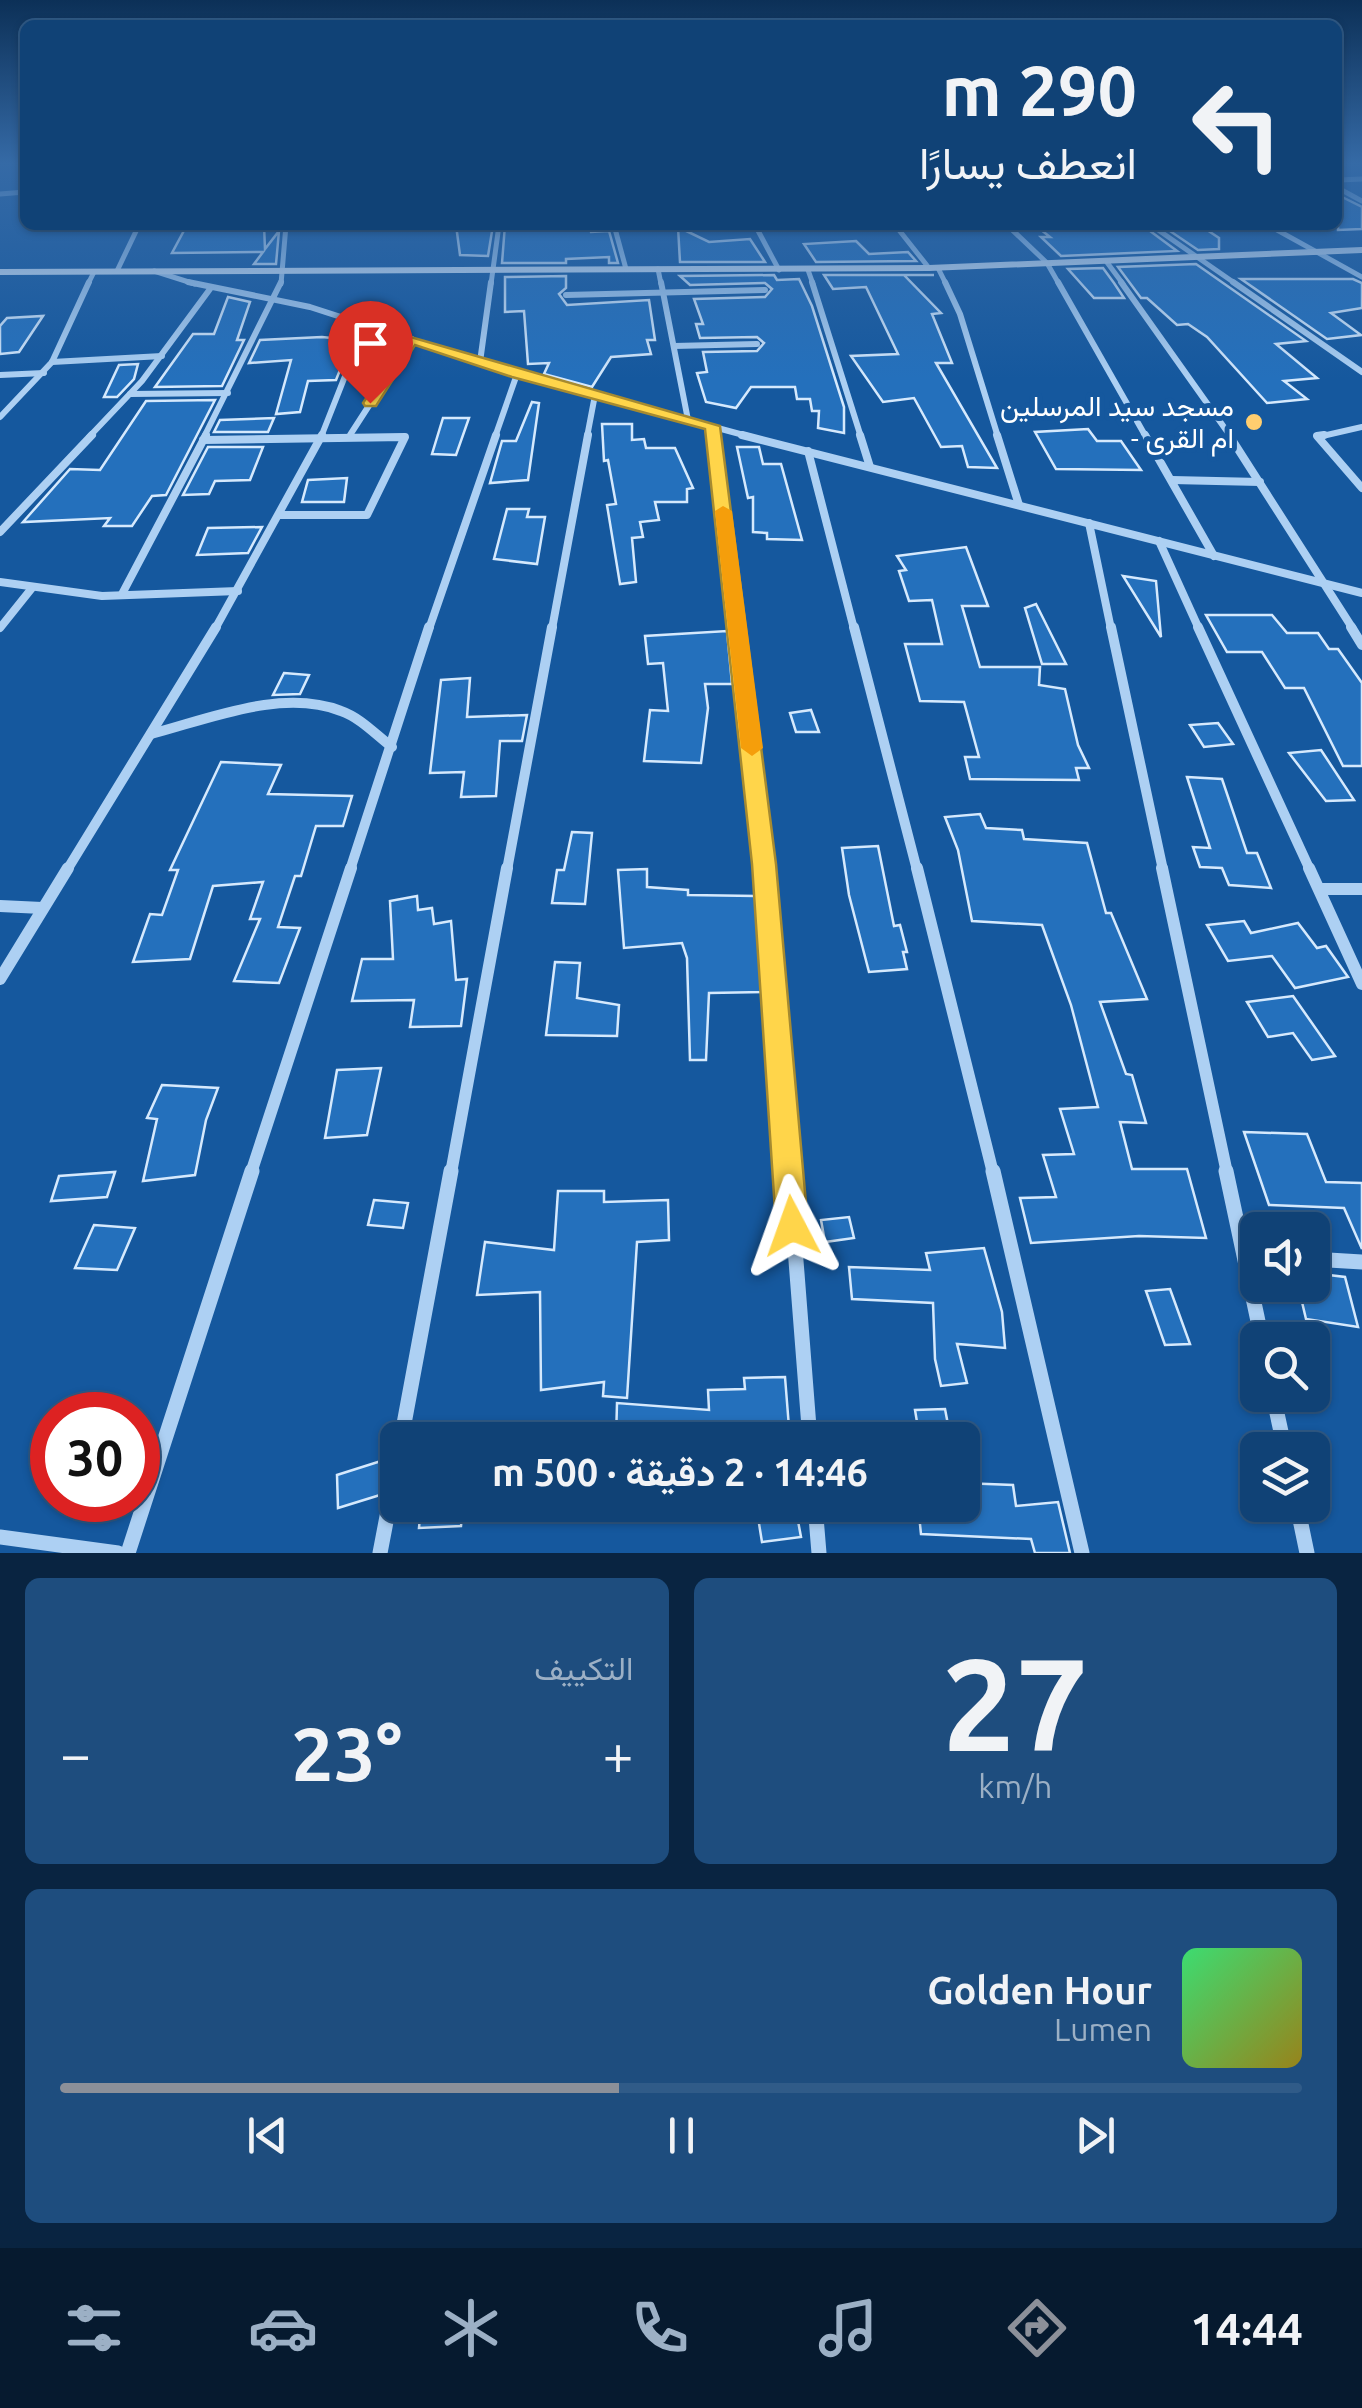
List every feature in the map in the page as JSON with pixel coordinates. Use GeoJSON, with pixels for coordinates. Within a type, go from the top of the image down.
{"type":"FeatureCollection","features":[{"type":"Feature","properties":{"kind":"street"},"geometry":{"type":"LineString","coordinates":[[117,272],[135,234]]}},
{"type":"Feature","properties":{"kind":"street"},"geometry":{"type":"LineString","coordinates":[[122,594],[276,300],[284,269],[286,234]]}},
{"type":"Feature","properties":{"kind":"street"},"geometry":{"type":"LineString","coordinates":[[480,362],[498,234]]}},
{"type":"Feature","properties":{"kind":"street"},"geometry":{"type":"LineString","coordinates":[[617,234],[626,269]]}},
{"type":"Feature","properties":{"kind":"street"},"geometry":{"type":"LineString","coordinates":[[759,234],[779,270]]}},
{"type":"Feature","properties":{"kind":"street"},"geometry":{"type":"LineString","coordinates":[[904,234],[934,268],[960,314],[1019,506]]}},
{"type":"Feature","properties":{"kind":"street"},"geometry":{"type":"LineString","coordinates":[[1017,234],[1047,264],[1214,556]]}},
{"type":"Feature","properties":{"kind":"street"},"geometry":{"type":"LineString","coordinates":[[1164,234],[1362,372]]}},
{"type":"Feature","properties":{"kind":"street"},"geometry":{"type":"LineString","coordinates":[[1285,234],[1362,277]]}},
{"type":"Feature","properties":{"kind":"street"},"geometry":{"type":"LineString","coordinates":[[0,272],[934,268],[1362,250]]}},
{"type":"Feature","properties":{"kind":"street"},"geometry":{"type":"LineString","coordinates":[[1106,261],[1260,482],[1328,585],[1362,645]]}},
{"type":"Feature","properties":{"kind":"street"},"geometry":{"type":"LineString","coordinates":[[658,269],[688,420]]}},
{"type":"Feature","properties":{"kind":"street"},"geometry":{"type":"LineString","coordinates":[[154,270],[210,290],[276,300],[366,323],[517,374],[688,420],[1362,593]]}},
{"type":"Feature","properties":{"kind":"street"},"geometry":{"type":"LineString","coordinates":[[808,270],[870,467]]}},
{"type":"Feature","properties":{"kind":"street"},"geometry":{"type":"LineString","coordinates":[[0,417],[52,362],[94,272]]}},
{"type":"Feature","properties":{"kind":"street"},"geometry":{"type":"LineString","coordinates":[[0,532],[130,394],[210,290]]}},
{"type":"Feature","properties":{"kind":"street"},"geometry":{"type":"LineString","coordinates":[[566,295],[766,290]]}},
{"type":"Feature","properties":{"kind":"street"},"geometry":{"type":"LineString","coordinates":[[0,979],[238,592],[321,436],[366,323]]}},
{"type":"Feature","properties":{"kind":"street"},"geometry":{"type":"LineString","coordinates":[[350,435],[412,339]]}},
{"type":"Feature","properties":{"kind":"street"},"geometry":{"type":"LineString","coordinates":[[674,346],[756,344]]}},
{"type":"Feature","properties":{"kind":"street"},"geometry":{"type":"LineString","coordinates":[[52,362],[162,356]]}},
{"type":"Feature","properties":{"kind":"street"},"geometry":{"type":"LineString","coordinates":[[0,375],[44,373]]}},
{"type":"Feature","properties":{"kind":"street"},"geometry":{"type":"LineString","coordinates":[[128,1553],[517,374]]}},
{"type":"Feature","properties":{"kind":"street"},"geometry":{"type":"LineString","coordinates":[[130,394],[228,393]]}},
{"type":"Feature","properties":{"kind":"street"},"geometry":{"type":"LineString","coordinates":[[404,1422],[595,395]]}},
{"type":"Feature","properties":{"kind":"street"},"geometry":{"type":"LineString","coordinates":[[712,426],[764,864],[809,1422]]}},
{"type":"Feature","properties":{"kind":"street"},"geometry":{"type":"LineString","coordinates":[[1362,427],[1318,436],[1362,488]]}},
{"type":"Feature","properties":{"kind":"street"},"geometry":{"type":"LineString","coordinates":[[203,440],[406,437],[366,515],[279,515]]}},
{"type":"Feature","properties":{"kind":"street"},"geometry":{"type":"LineString","coordinates":[[808,451],[967,1060],[1082,1553]]}},
{"type":"Feature","properties":{"kind":"street"},"geometry":{"type":"LineString","coordinates":[[1172,480],[1260,482]]}},
{"type":"Feature","properties":{"kind":"street"},"geometry":{"type":"LineString","coordinates":[[1089,523],[1240,1212]]}},
{"type":"Feature","properties":{"kind":"street"},"geometry":{"type":"LineString","coordinates":[[1159,542],[1322,888],[1362,984]]}},
{"type":"Feature","properties":{"kind":"street"},"geometry":{"type":"LineString","coordinates":[[0,582],[102,596],[238,592]]}},
{"type":"Feature","properties":{"kind":"street"},"geometry":{"type":"LineString","coordinates":[[0,628],[32,588]]}},
{"type":"Feature","properties":{"kind":"street"},"geometry":{"type":"LineString","coordinates":[[151,734],[273,706],[318,705],[340,710],[392,747]]}},
{"type":"Feature","properties":{"kind":"street"},"geometry":{"type":"LineString","coordinates":[[1322,888],[1362,888]]}},
{"type":"Feature","properties":{"kind":"street"},"geometry":{"type":"LineString","coordinates":[[0,906],[42,908]]}},
{"type":"Feature","properties":{"kind":"street"},"geometry":{"type":"LineString","coordinates":[[1330,1260],[1362,1262]]}},
{"type":"Feature","properties":{"kind":"street"},"geometry":{"type":"LineString","coordinates":[[380,1553],[386,1522]]}},
{"type":"Feature","properties":{"kind":"street"},"geometry":{"type":"LineString","coordinates":[[816,1522],[819,1553]]}},
{"type":"Feature","properties":{"kind":"street"},"geometry":{"type":"LineString","coordinates":[[1301,1522],[1307,1553]]}},
{"type":"Feature","properties":{"kind":"street"},"geometry":{"type":"LineString","coordinates":[[0,1537],[118,1553]]}},
{"type":"Feature","properties":{"kind":"building"},"geometry":{"type":"Polygon","coordinates":[[[182,234],[264,234],[265,249],[279,234],[276,264],[254,264],[263,252],[172,253],[182,234]]]}},
{"type":"Feature","properties":{"kind":"building"},"geometry":{"type":"Polygon","coordinates":[[[457,234],[491,234],[488,256],[460,255],[457,234]]]}},
{"type":"Feature","properties":{"kind":"building"},"geometry":{"type":"Polygon","coordinates":[[[504,234],[610,234],[618,263],[609,263],[609,257],[566,259],[566,263],[502,263],[504,234]]]}},
{"type":"Feature","properties":{"kind":"building"},"geometry":{"type":"Polygon","coordinates":[[[678,234],[693,234],[709,242],[750,239],[765,262],[680,262],[678,234]]]}},
{"type":"Feature","properties":{"kind":"building"},"geometry":{"type":"Polygon","coordinates":[[[1047,234],[1155,234],[1177,251],[1061,256],[1041,237],[1050,237],[1047,234]]]}},
{"type":"Feature","properties":{"kind":"building"},"geometry":{"type":"Polygon","coordinates":[[[1175,234],[1214,234],[1219,238],[1219,249],[1198,250],[1175,234]]]}},
{"type":"Feature","properties":{"kind":"building"},"geometry":{"type":"Polygon","coordinates":[[[856,241],[869,254],[908,252],[916,261],[816,262],[804,244],[856,241]]]}},
{"type":"Feature","properties":{"kind":"building"},"geometry":{"type":"Polygon","coordinates":[[[1196,264],[1306,341],[1276,344],[1317,378],[1284,381],[1307,399],[1267,403],[1207,337],[1188,324],[1177,325],[1147,298],[1141,298],[1118,267],[1196,264]]]}},
{"type":"Feature","properties":{"kind":"building"},"geometry":{"type":"Polygon","coordinates":[[[1103,268],[1124,298],[1094,298],[1068,269],[1103,268]]]}},
{"type":"Feature","properties":{"kind":"building"},"geometry":{"type":"Polygon","coordinates":[[[774,275],[777,280],[799,279],[812,306],[844,407],[844,433],[818,428],[819,411],[812,411],[810,399],[797,399],[795,387],[751,387],[736,408],[706,402],[697,373],[707,372],[703,352],[757,351],[764,343],[757,337],[700,338],[696,324],[703,324],[694,299],[765,297],[772,289],[765,283],[690,285],[680,276],[774,275]]]}},
{"type":"Feature","properties":{"kind":"building"},"geometry":{"type":"Polygon","coordinates":[[[824,275],[904,275],[941,313],[932,314],[952,363],[936,363],[997,468],[968,467],[962,446],[941,447],[914,398],[883,402],[851,356],[898,354],[866,287],[833,289],[824,275]]]}},
{"type":"Feature","properties":{"kind":"building"},"geometry":{"type":"Polygon","coordinates":[[[566,276],[566,288],[559,294],[567,305],[649,300],[655,340],[647,340],[651,354],[611,357],[592,387],[544,374],[549,363],[528,364],[524,311],[505,312],[505,277],[566,276]]]}},
{"type":"Feature","properties":{"kind":"building"},"geometry":{"type":"Polygon","coordinates":[[[1241,279],[1353,279],[1362,283],[1362,308],[1331,313],[1361,335],[1327,339],[1241,279]]]}},
{"type":"Feature","properties":{"kind":"building"},"geometry":{"type":"Polygon","coordinates":[[[228,297],[250,302],[237,340],[244,340],[222,386],[155,387],[193,334],[214,334],[228,297]]]}},
{"type":"Feature","properties":{"kind":"building"},"geometry":{"type":"Polygon","coordinates":[[[43,316],[19,352],[0,354],[0,326],[7,318],[43,316]]]}},
{"type":"Feature","properties":{"kind":"building"},"geometry":{"type":"Polygon","coordinates":[[[260,340],[352,340],[336,380],[308,381],[300,412],[276,414],[291,360],[249,363],[260,340]]]}},
{"type":"Feature","properties":{"kind":"building"},"geometry":{"type":"Polygon","coordinates":[[[363,350],[380,350],[367,379],[351,379],[363,350]]]}},
{"type":"Feature","properties":{"kind":"building"},"geometry":{"type":"Polygon","coordinates":[[[138,364],[134,379],[117,397],[104,397],[119,365],[138,364]]]}},
{"type":"Feature","properties":{"kind":"building"},"geometry":{"type":"Polygon","coordinates":[[[215,400],[166,495],[152,496],[132,526],[104,526],[110,518],[23,522],[70,469],[100,470],[146,401],[215,400]]]}},
{"type":"Feature","properties":{"kind":"building"},"geometry":{"type":"Polygon","coordinates":[[[532,402],[539,403],[528,480],[490,483],[502,441],[516,441],[532,402]]]}},
{"type":"Feature","properties":{"kind":"building"},"geometry":{"type":"Polygon","coordinates":[[[274,418],[268,432],[214,432],[220,420],[274,418]]]}},
{"type":"Feature","properties":{"kind":"building"},"geometry":{"type":"Polygon","coordinates":[[[443,418],[469,418],[456,455],[432,454],[443,418]]]}},
{"type":"Feature","properties":{"kind":"building"},"geometry":{"type":"Polygon","coordinates":[[[602,424],[632,424],[632,440],[644,439],[646,448],[675,448],[693,488],[687,489],[687,502],[655,502],[659,520],[640,522],[643,537],[632,538],[636,582],[620,584],[607,505],[616,504],[608,460],[604,461],[602,424]]]}},
{"type":"Feature","properties":{"kind":"building"},"geometry":{"type":"Polygon","coordinates":[[[1088,429],[1097,441],[1121,441],[1141,470],[1056,469],[1035,432],[1088,429]]]}},
{"type":"Feature","properties":{"kind":"building"},"geometry":{"type":"Polygon","coordinates":[[[208,447],[263,447],[250,480],[215,481],[209,494],[183,495],[208,447]]]}},
{"type":"Feature","properties":{"kind":"building"},"geometry":{"type":"Polygon","coordinates":[[[737,447],[759,447],[763,464],[781,464],[802,540],[767,539],[767,533],[753,532],[753,497],[748,498],[737,447]]]}},
{"type":"Feature","properties":{"kind":"building"},"geometry":{"type":"Polygon","coordinates":[[[347,478],[344,502],[302,502],[308,480],[347,478]]]}},
{"type":"Feature","properties":{"kind":"building"},"geometry":{"type":"Polygon","coordinates":[[[507,509],[529,509],[527,517],[545,517],[537,564],[494,559],[507,509]]]}},
{"type":"Feature","properties":{"kind":"building"},"geometry":{"type":"Polygon","coordinates":[[[262,527],[248,553],[197,555],[208,528],[262,527]]]}},
{"type":"Feature","properties":{"kind":"building"},"geometry":{"type":"Polygon","coordinates":[[[966,547],[988,606],[962,606],[980,667],[1040,667],[1039,685],[1065,689],[1078,745],[1089,768],[1076,768],[1079,780],[970,779],[965,757],[979,757],[964,702],[920,701],[905,644],[942,644],[932,600],[909,601],[899,571],[906,570],[897,556],[966,547]]]}},
{"type":"Feature","properties":{"kind":"building"},"geometry":{"type":"Polygon","coordinates":[[[1123,576],[1156,581],[1161,637],[1123,576]]]}},
{"type":"Feature","properties":{"kind":"building"},"geometry":{"type":"Polygon","coordinates":[[[1036,604],[1066,664],[1042,664],[1025,608],[1036,604]]]}},
{"type":"Feature","properties":{"kind":"building"},"geometry":{"type":"Polygon","coordinates":[[[1206,615],[1272,615],[1287,633],[1318,633],[1329,649],[1338,649],[1362,683],[1362,766],[1343,766],[1304,688],[1285,688],[1262,652],[1227,652],[1206,615]]]}},
{"type":"Feature","properties":{"kind":"building"},"geometry":{"type":"Polygon","coordinates":[[[727,631],[732,684],[705,684],[708,708],[701,763],[644,761],[650,710],[668,711],[663,663],[648,664],[645,636],[727,631]]]}},
{"type":"Feature","properties":{"kind":"building"},"geometry":{"type":"Polygon","coordinates":[[[284,673],[309,675],[300,694],[273,695],[284,673]]]}},
{"type":"Feature","properties":{"kind":"building"},"geometry":{"type":"Polygon","coordinates":[[[470,678],[467,717],[527,715],[522,741],[500,741],[496,796],[461,797],[464,772],[430,773],[441,680],[470,678]]]}},
{"type":"Feature","properties":{"kind":"building"},"geometry":{"type":"Polygon","coordinates":[[[811,710],[819,732],[796,732],[790,713],[811,710]]]}},
{"type":"Feature","properties":{"kind":"building"},"geometry":{"type":"Polygon","coordinates":[[[1218,723],[1233,744],[1204,747],[1190,725],[1218,723]]]}},
{"type":"Feature","properties":{"kind":"building"},"geometry":{"type":"Polygon","coordinates":[[[1321,750],[1354,800],[1326,801],[1289,753],[1321,750]]]}},
{"type":"Feature","properties":{"kind":"building"},"geometry":{"type":"Polygon","coordinates":[[[221,762],[281,765],[268,794],[352,796],[343,826],[316,826],[301,876],[295,876],[278,927],[300,928],[279,983],[234,981],[260,919],[250,919],[263,882],[213,886],[190,959],[133,962],[150,914],[162,915],[178,870],[170,870],[221,762]]]}},
{"type":"Feature","properties":{"kind":"building"},"geometry":{"type":"Polygon","coordinates":[[[1187,777],[1222,779],[1247,853],[1257,853],[1271,888],[1229,885],[1222,868],[1200,867],[1193,847],[1210,848],[1187,777]]]}},
{"type":"Feature","properties":{"kind":"building"},"geometry":{"type":"Polygon","coordinates":[[[980,814],[986,828],[1022,830],[1024,839],[1087,843],[1106,913],[1111,913],[1147,999],[1100,1002],[1126,1074],[1132,1075],[1146,1123],[1120,1122],[1132,1169],[1187,1169],[1206,1238],[1139,1236],[1031,1243],[1020,1198],[1056,1197],[1043,1155],[1074,1154],[1060,1109],[1098,1107],[1071,1005],[1042,925],[972,921],[958,850],[945,817],[980,814]]]}},
{"type":"Feature","properties":{"kind":"building"},"geometry":{"type":"Polygon","coordinates":[[[572,832],[592,833],[585,904],[552,903],[557,870],[564,870],[572,832]]]}},
{"type":"Feature","properties":{"kind":"building"},"geometry":{"type":"Polygon","coordinates":[[[878,846],[894,926],[900,925],[907,952],[903,952],[907,969],[869,972],[849,895],[842,848],[878,846]]]}},
{"type":"Feature","properties":{"kind":"building"},"geometry":{"type":"Polygon","coordinates":[[[647,869],[647,887],[688,890],[688,895],[756,896],[764,992],[709,993],[706,1060],[690,1060],[687,958],[682,943],[624,948],[618,870],[647,869]]]}},
{"type":"Feature","properties":{"kind":"building"},"geometry":{"type":"Polygon","coordinates":[[[417,896],[418,910],[432,908],[434,924],[451,921],[456,980],[467,979],[461,1026],[410,1027],[414,1000],[352,1001],[362,959],[393,959],[390,901],[417,896]]]}},
{"type":"Feature","properties":{"kind":"building"},"geometry":{"type":"Polygon","coordinates":[[[1244,921],[1251,933],[1298,923],[1317,948],[1326,946],[1348,977],[1295,988],[1272,956],[1228,961],[1207,925],[1244,921]]]}},
{"type":"Feature","properties":{"kind":"building"},"geometry":{"type":"Polygon","coordinates":[[[555,962],[580,963],[577,998],[619,1005],[617,1036],[546,1035],[555,962]]]}},
{"type":"Feature","properties":{"kind":"building"},"geometry":{"type":"Polygon","coordinates":[[[1293,996],[1335,1056],[1312,1060],[1293,1033],[1268,1037],[1247,1002],[1293,996]]]}},
{"type":"Feature","properties":{"kind":"building"},"geometry":{"type":"Polygon","coordinates":[[[381,1068],[367,1135],[325,1138],[337,1070],[381,1068]]]}},
{"type":"Feature","properties":{"kind":"building"},"geometry":{"type":"Polygon","coordinates":[[[162,1085],[218,1088],[206,1120],[195,1175],[143,1181],[157,1119],[147,1118],[162,1085]]]}},
{"type":"Feature","properties":{"kind":"building"},"geometry":{"type":"Polygon","coordinates":[[[1244,1132],[1307,1134],[1326,1182],[1362,1183],[1362,1249],[1344,1208],[1269,1205],[1244,1132]]]}},
{"type":"Feature","properties":{"kind":"building"},"geometry":{"type":"Polygon","coordinates":[[[115,1172],[107,1197],[51,1201],[59,1176],[115,1172]]]}},
{"type":"Feature","properties":{"kind":"building"},"geometry":{"type":"Polygon","coordinates":[[[558,1191],[604,1191],[604,1202],[668,1200],[669,1240],[637,1242],[627,1398],[603,1396],[604,1382],[541,1390],[540,1292],[477,1295],[485,1242],[554,1250],[558,1191]]]}},
{"type":"Feature","properties":{"kind":"building"},"geometry":{"type":"Polygon","coordinates":[[[374,1200],[408,1203],[403,1228],[368,1225],[374,1200]]]}},
{"type":"Feature","properties":{"kind":"building"},"geometry":{"type":"Polygon","coordinates":[[[849,1217],[854,1238],[825,1242],[821,1220],[849,1217]]]}},
{"type":"Feature","properties":{"kind":"building"},"geometry":{"type":"Polygon","coordinates":[[[94,1225],[135,1228],[117,1270],[75,1268],[94,1225]]]}},
{"type":"Feature","properties":{"kind":"building"},"geometry":{"type":"Polygon","coordinates":[[[984,1248],[1002,1312],[1005,1348],[957,1344],[967,1383],[941,1386],[935,1359],[933,1303],[852,1299],[849,1267],[930,1270],[926,1253],[984,1248]]]}},
{"type":"Feature","properties":{"kind":"building"},"geometry":{"type":"Polygon","coordinates":[[[1330,1275],[1345,1277],[1358,1327],[1306,1319],[1302,1302],[1330,1302],[1330,1275]]]}},
{"type":"Feature","properties":{"kind":"building"},"geometry":{"type":"Polygon","coordinates":[[[1170,1289],[1190,1344],[1165,1345],[1146,1291],[1170,1289]]]}},
{"type":"Feature","properties":{"kind":"building"},"geometry":{"type":"Polygon","coordinates":[[[785,1377],[789,1422],[616,1422],[617,1403],[709,1410],[708,1390],[745,1389],[744,1378],[785,1377]]]}},
{"type":"Feature","properties":{"kind":"building"},"geometry":{"type":"Polygon","coordinates":[[[945,1409],[948,1422],[917,1422],[915,1410],[945,1409]]]}},
{"type":"Feature","properties":{"kind":"building"},"geometry":{"type":"Polygon","coordinates":[[[380,1461],[380,1495],[338,1508],[337,1475],[380,1461]]]}},
{"type":"Feature","properties":{"kind":"building"},"geometry":{"type":"Polygon","coordinates":[[[980,1484],[1013,1485],[1016,1506],[1058,1502],[1070,1553],[1035,1553],[1031,1539],[921,1534],[920,1522],[980,1522],[980,1484]]]}},
{"type":"Feature","properties":{"kind":"building"},"geometry":{"type":"Polygon","coordinates":[[[420,1522],[461,1522],[461,1526],[419,1528],[420,1522]]]}},
{"type":"Feature","properties":{"kind":"building"},"geometry":{"type":"Polygon","coordinates":[[[759,1522],[798,1522],[801,1537],[762,1542],[759,1522]]]}},
{"type":"Feature","properties":{"kind":"slow traffic"},"geometry":{"type":"LineString","coordinates":[[723,511],[752,748]]}},
{"type":"Feature","properties":{"kind":"place","name":"مسجد سيد المرسلين - ام القرى"},"geometry":{"type":"Point","coordinates":[1254,422]}},
{"type":"Feature","properties":{"kind":"route"},"geometry":{"type":"LineString","coordinates":[[370,403],[412,339],[517,374],[712,426],[764,864],[792,1226]]}}]}
